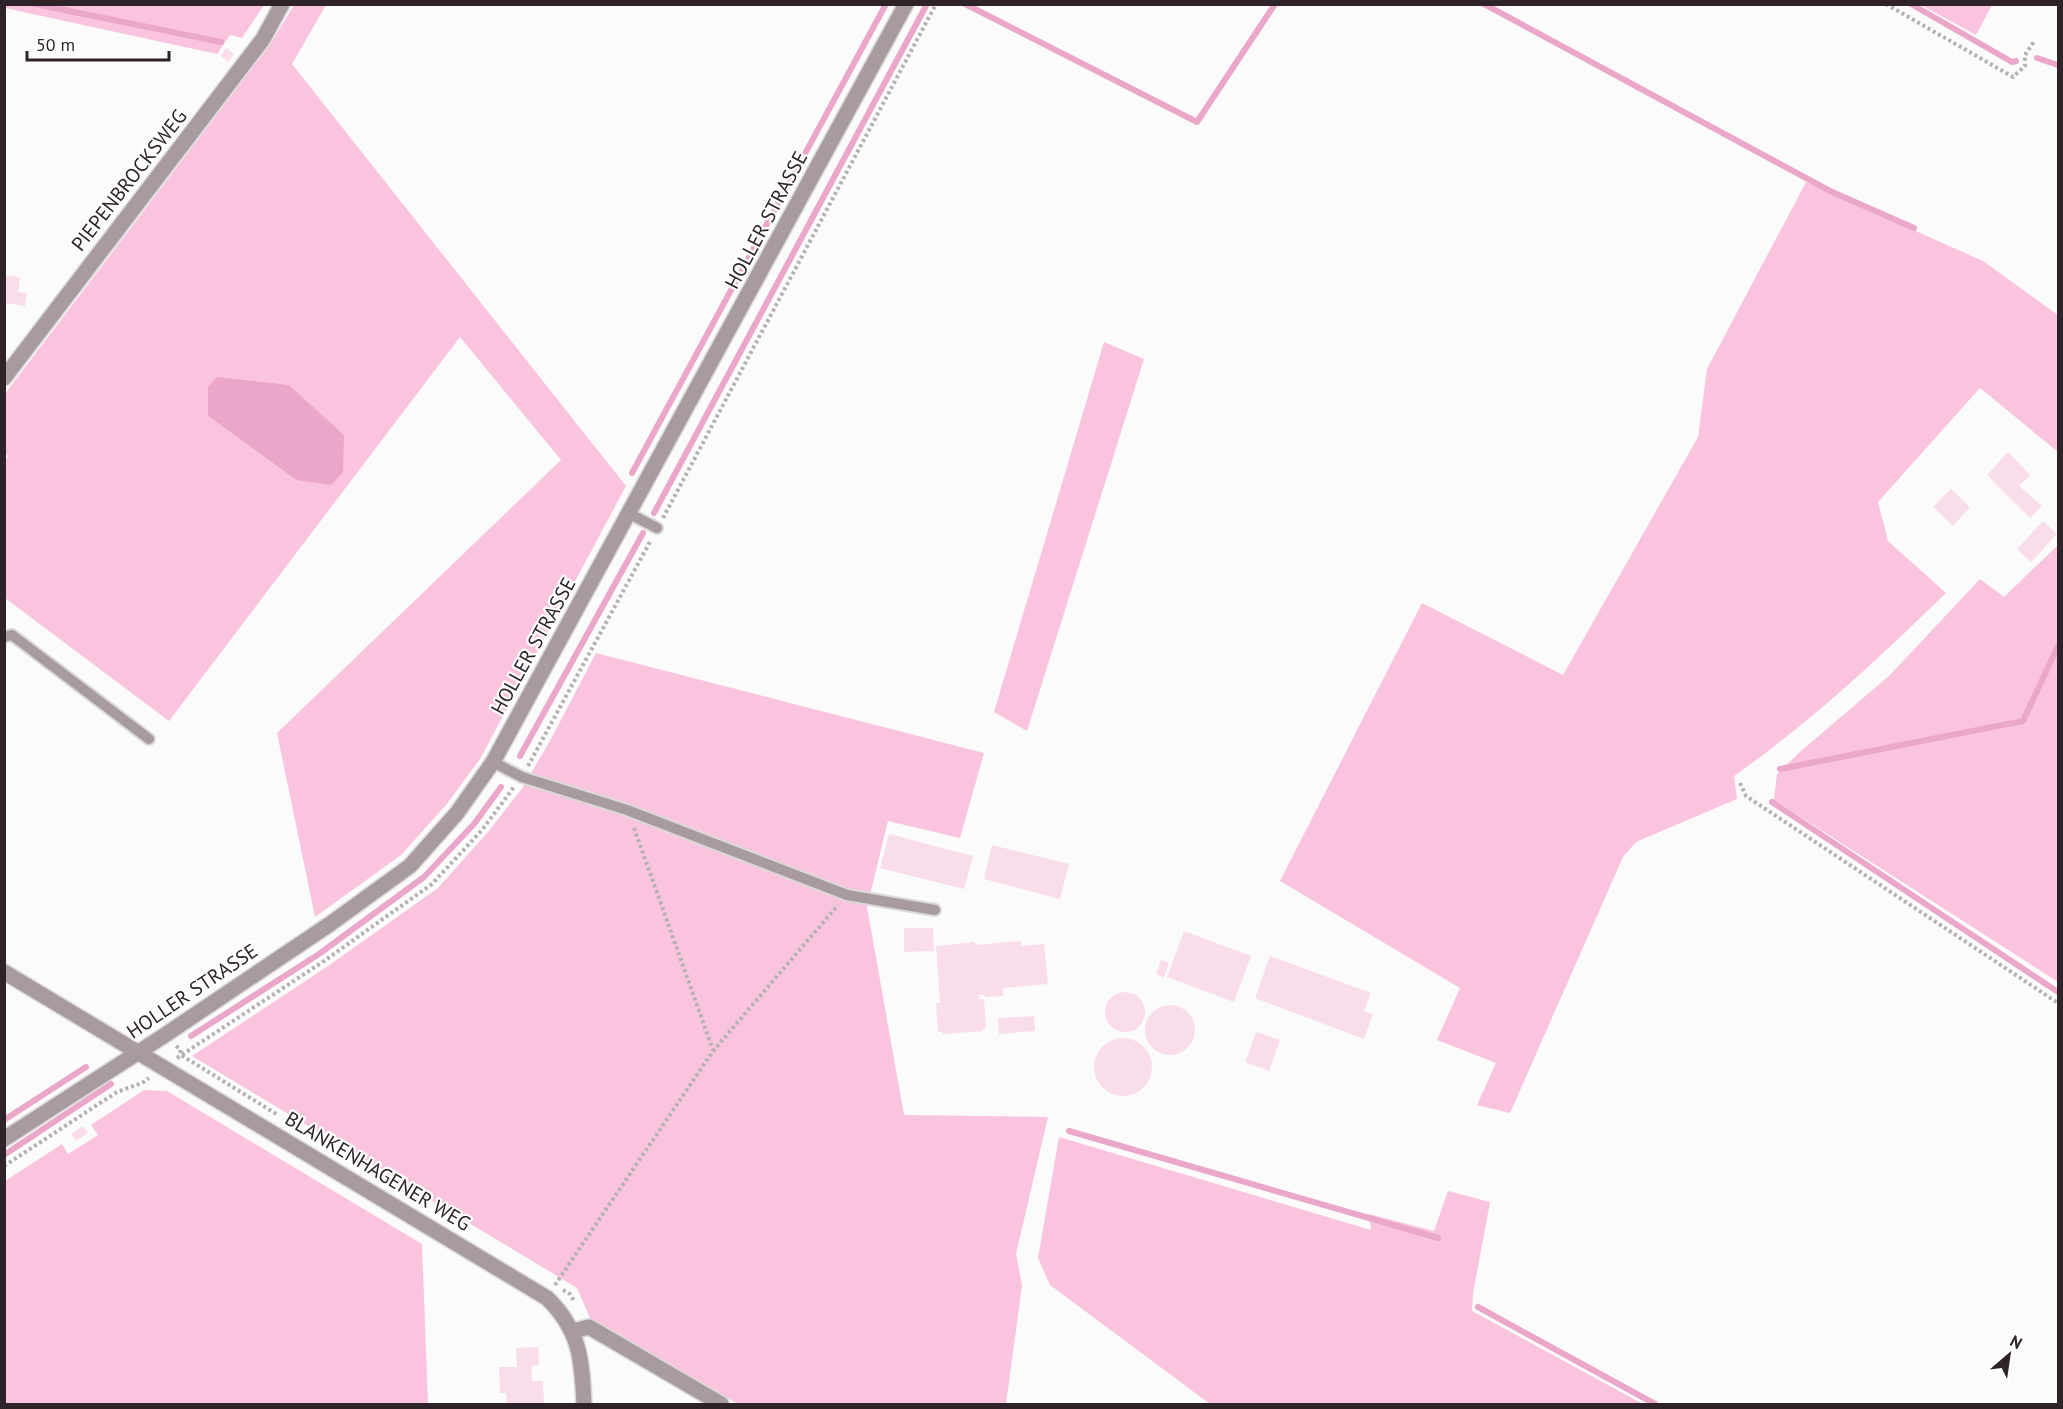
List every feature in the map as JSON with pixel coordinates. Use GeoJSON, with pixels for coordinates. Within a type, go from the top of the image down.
{"type":"FeatureCollection","features":[{"type":"Feature","properties":{"kind":"street","name":"PIEPENBROCKSWEG"},"geometry":{"type":"LineString","coordinates":[[4,378],[263,39],[282,4]]}},
{"type":"Feature","properties":{"kind":"street","name":"HOLLER STRASSE"},"geometry":{"type":"LineString","coordinates":[[4,1139],[330,924],[410,866],[457,813],[493,762],[906,4]]}},
{"type":"Feature","properties":{"kind":"street","name":"BLANKENHAGENER WEG"},"geometry":{"type":"LineString","coordinates":[[4,972],[547,1298],[561,1311],[573,1331]]}},
{"type":"Feature","properties":{"kind":"street"},"geometry":{"type":"LineString","coordinates":[[584,1404],[579,1349],[573,1331],[589,1327],[721,1404]]}},
{"type":"Feature","properties":{"kind":"lane"},"geometry":{"type":"LineString","coordinates":[[630,514],[657,528]]}},
{"type":"Feature","properties":{"kind":"lane"},"geometry":{"type":"LineString","coordinates":[[4,637],[12,635],[149,739]]}},
{"type":"Feature","properties":{"kind":"lane"},"geometry":{"type":"LineString","coordinates":[[493,762],[522,777],[627,810],[847,895],[935,910]]}},
{"type":"Feature","properties":{"kind":"path"},"geometry":{"type":"LineString","coordinates":[[1886,4],[2013,77],[2025,66],[2025,55],[2035,40]]}},
{"type":"Feature","properties":{"kind":"path"},"geometry":{"type":"LineString","coordinates":[[1740,783],[1746,796],[2058,1003]]}},
{"type":"Feature","properties":{"kind":"path"},"geometry":{"type":"LineString","coordinates":[[627,810],[713,1051]]}},
{"type":"Feature","properties":{"kind":"path"},"geometry":{"type":"LineString","coordinates":[[547,1298],[713,1051],[847,895]]}},
{"type":"Feature","properties":{"kind":"path"},"geometry":{"type":"LineString","coordinates":[[4,1166],[117,1092],[142,1083],[164,1066]]}},
{"type":"Feature","properties":{"kind":"shaded area"},"geometry":{"type":"Polygon","coordinates":[[[5,4],[264,5],[242,38],[230,35],[217,54],[5,8],[5,4]]]}},
{"type":"Feature","properties":{"kind":"shaded area"},"geometry":{"type":"Polygon","coordinates":[[[1992,4],[1976,35],[1921,5],[1992,4]]]}},
{"type":"Feature","properties":{"kind":"shaded area"},"geometry":{"type":"Polygon","coordinates":[[[294,5],[326,5],[292,64],[626,486],[480,759],[446,805],[401,855],[315,917],[277,733],[561,460],[460,337],[169,721],[5,598],[4,461],[8,456],[5,453],[4,395],[271,43],[294,5]],[[208,387],[208,416],[296,480],[208,387]]]}},
{"type":"Feature","properties":{"kind":"shaded area"},"geometry":{"type":"Polygon","coordinates":[[[1806,182],[1983,261],[2058,315],[2058,452],[1980,388],[1878,502],[1888,541],[1946,593],[1844,689],[1734,776],[1737,799],[1636,842],[1623,857],[1510,1113],[1477,1105],[1496,1063],[1437,1040],[1460,988],[1280,881],[1422,603],[1563,675],[1698,437],[1707,369],[1806,182]]]}},
{"type":"Feature","properties":{"kind":"shaded area"},"geometry":{"type":"Polygon","coordinates":[[[1104,342],[1144,359],[1027,731],[994,712],[1104,342]]]}},
{"type":"Feature","properties":{"kind":"shaded area"},"geometry":{"type":"Polygon","coordinates":[[[217,377],[289,385],[344,435],[343,472],[331,485],[296,480],[208,416],[208,387],[217,377]]]}},
{"type":"Feature","properties":{"kind":"shaded area"},"geometry":{"type":"Polygon","coordinates":[[[2058,545],[2058,982],[1774,800],[1777,774],[1890,675],[1980,579],[2004,597],[2058,545]]]}},
{"type":"Feature","properties":{"kind":"shaded area"},"geometry":{"type":"Polygon","coordinates":[[[596,653],[984,753],[960,838],[888,821],[867,907],[904,1115],[1048,1117],[1016,1254],[1022,1285],[1006,1404],[738,1404],[590,1318],[577,1288],[192,1056],[328,966],[438,888],[488,832],[523,787],[596,653]]]}},
{"type":"Feature","properties":{"kind":"shaded area"},"geometry":{"type":"Polygon","coordinates":[[[144,1090],[167,1091],[422,1244],[428,1404],[5,1404],[5,1181],[62,1144],[68,1154],[98,1135],[91,1125],[144,1090]]]}},
{"type":"Feature","properties":{"kind":"shaded area"},"geometry":{"type":"Polygon","coordinates":[[[1059,1137],[1371,1230],[1369,1214],[1434,1231],[1448,1191],[1490,1202],[1473,1293],[1472,1311],[1643,1404],[1210,1404],[1050,1285],[1038,1258],[1059,1137]]]}},
{"type":"Feature","properties":{"kind":"building"},"geometry":{"type":"Polygon","coordinates":[[[226,48],[234,54],[228,62],[221,56],[226,48]]]}},
{"type":"Feature","properties":{"kind":"building"},"geometry":{"type":"Polygon","coordinates":[[[4,275],[20,277],[18,292],[27,293],[25,306],[4,303],[4,275]]]}},
{"type":"Feature","properties":{"kind":"building"},"geometry":{"type":"Polygon","coordinates":[[[2008,452],[2030,475],[2019,486],[2042,506],[2030,518],[1987,475],[2008,452]]]}},
{"type":"Feature","properties":{"kind":"building"},"geometry":{"type":"Polygon","coordinates":[[[1951,489],[1970,507],[1953,526],[1933,507],[1951,489]]]}},
{"type":"Feature","properties":{"kind":"building"},"geometry":{"type":"Polygon","coordinates":[[[2043,521],[2057,534],[2031,562],[2017,549],[2043,521]]]}},
{"type":"Feature","properties":{"kind":"building"},"geometry":{"type":"Polygon","coordinates":[[[889,834],[973,856],[964,889],[880,868],[889,834]]]}},
{"type":"Feature","properties":{"kind":"building"},"geometry":{"type":"Polygon","coordinates":[[[992,845],[1069,864],[1060,899],[984,879],[992,845]]]}},
{"type":"Feature","properties":{"kind":"building"},"geometry":{"type":"Polygon","coordinates":[[[904,928],[933,928],[934,951],[904,952],[904,928]]]}},
{"type":"Feature","properties":{"kind":"building"},"geometry":{"type":"Polygon","coordinates":[[[1184,931],[1251,956],[1234,1002],[1167,977],[1184,931]]]}},
{"type":"Feature","properties":{"kind":"building"},"geometry":{"type":"Polygon","coordinates":[[[1021,941],[1021,946],[1044,944],[1048,984],[1003,988],[1003,996],[979,995],[979,999],[984,999],[986,1028],[982,1031],[943,1034],[938,1032],[936,1003],[940,1003],[936,946],[1021,941]]]}},
{"type":"Feature","properties":{"kind":"building"},"geometry":{"type":"Polygon","coordinates":[[[1270,956],[1371,993],[1364,1011],[1373,1014],[1364,1039],[1255,998],[1270,956]]]}},
{"type":"Feature","properties":{"kind":"building"},"geometry":{"type":"Polygon","coordinates":[[[1161,960],[1169,963],[1164,978],[1156,974],[1161,960]]]}},
{"type":"Feature","properties":{"kind":"building"},"geometry":{"type":"Polygon","coordinates":[[[1125,992],[1133,993],[1139,998],[1144,1004],[1144,1020],[1139,1026],[1133,1031],[1125,1032],[1117,1031],[1111,1026],[1106,1020],[1105,1012],[1106,1004],[1111,998],[1117,993],[1125,992]]]}},
{"type":"Feature","properties":{"kind":"building"},"geometry":{"type":"Polygon","coordinates":[[[1170,1005],[1179,1007],[1190,1016],[1195,1030],[1193,1039],[1184,1050],[1170,1055],[1161,1053],[1150,1044],[1145,1030],[1147,1021],[1156,1010],[1170,1005]]]}},
{"type":"Feature","properties":{"kind":"building"},"geometry":{"type":"Polygon","coordinates":[[[1034,1016],[1035,1031],[999,1034],[998,1018],[1034,1016]]]}},
{"type":"Feature","properties":{"kind":"building"},"geometry":{"type":"Polygon","coordinates":[[[1256,1032],[1280,1040],[1269,1071],[1245,1062],[1256,1032]]]}},
{"type":"Feature","properties":{"kind":"building"},"geometry":{"type":"Polygon","coordinates":[[[1123,1038],[1134,1040],[1147,1051],[1152,1067],[1150,1078],[1139,1091],[1123,1096],[1112,1094],[1099,1083],[1094,1067],[1096,1056],[1107,1043],[1123,1038]]]}},
{"type":"Feature","properties":{"kind":"building"},"geometry":{"type":"Polygon","coordinates":[[[83,1126],[88,1133],[76,1141],[71,1134],[83,1126]]]}},
{"type":"Feature","properties":{"kind":"building"},"geometry":{"type":"Polygon","coordinates":[[[538,1347],[539,1365],[531,1366],[532,1381],[543,1381],[544,1404],[507,1404],[506,1393],[500,1393],[499,1367],[517,1367],[516,1348],[538,1347]]]}},
{"type":"Feature","properties":{"kind":"waterway"},"geometry":{"type":"LineString","coordinates":[[35,4],[221,42]]}},
{"type":"Feature","properties":{"kind":"waterway"},"geometry":{"type":"LineString","coordinates":[[632,473],[886,4]]}},
{"type":"Feature","properties":{"kind":"waterway"},"geometry":{"type":"LineString","coordinates":[[654,513],[927,4]]}},
{"type":"Feature","properties":{"kind":"waterway"},"geometry":{"type":"LineString","coordinates":[[965,4],[1197,122],[1275,4]]}},
{"type":"Feature","properties":{"kind":"waterway"},"geometry":{"type":"LineString","coordinates":[[1484,4],[1830,191],[1914,228]]}},
{"type":"Feature","properties":{"kind":"waterway"},"geometry":{"type":"LineString","coordinates":[[1911,4],[2012,62],[2016,61]]}},
{"type":"Feature","properties":{"kind":"waterway"},"geometry":{"type":"LineString","coordinates":[[2037,58],[2058,65]]}},
{"type":"Feature","properties":{"kind":"waterway"},"geometry":{"type":"LineString","coordinates":[[520,756],[643,533]]}},
{"type":"Feature","properties":{"kind":"waterway"},"geometry":{"type":"LineString","coordinates":[[1780,769],[2023,721],[2058,646]]}},
{"type":"Feature","properties":{"kind":"waterway"},"geometry":{"type":"LineString","coordinates":[[191,1036],[319,954],[424,877],[474,824],[501,787]]}},
{"type":"Feature","properties":{"kind":"waterway"},"geometry":{"type":"LineString","coordinates":[[1772,802],[2058,992]]}},
{"type":"Feature","properties":{"kind":"waterway"},"geometry":{"type":"LineString","coordinates":[[4,1120],[86,1067]]}},
{"type":"Feature","properties":{"kind":"waterway"},"geometry":{"type":"LineString","coordinates":[[4,1155],[111,1084]]}},
{"type":"Feature","properties":{"kind":"waterway"},"geometry":{"type":"LineString","coordinates":[[1069,1131],[1438,1238]]}},
{"type":"Feature","properties":{"kind":"waterway"},"geometry":{"type":"LineString","coordinates":[[1478,1307],[1655,1404]]}}]}
